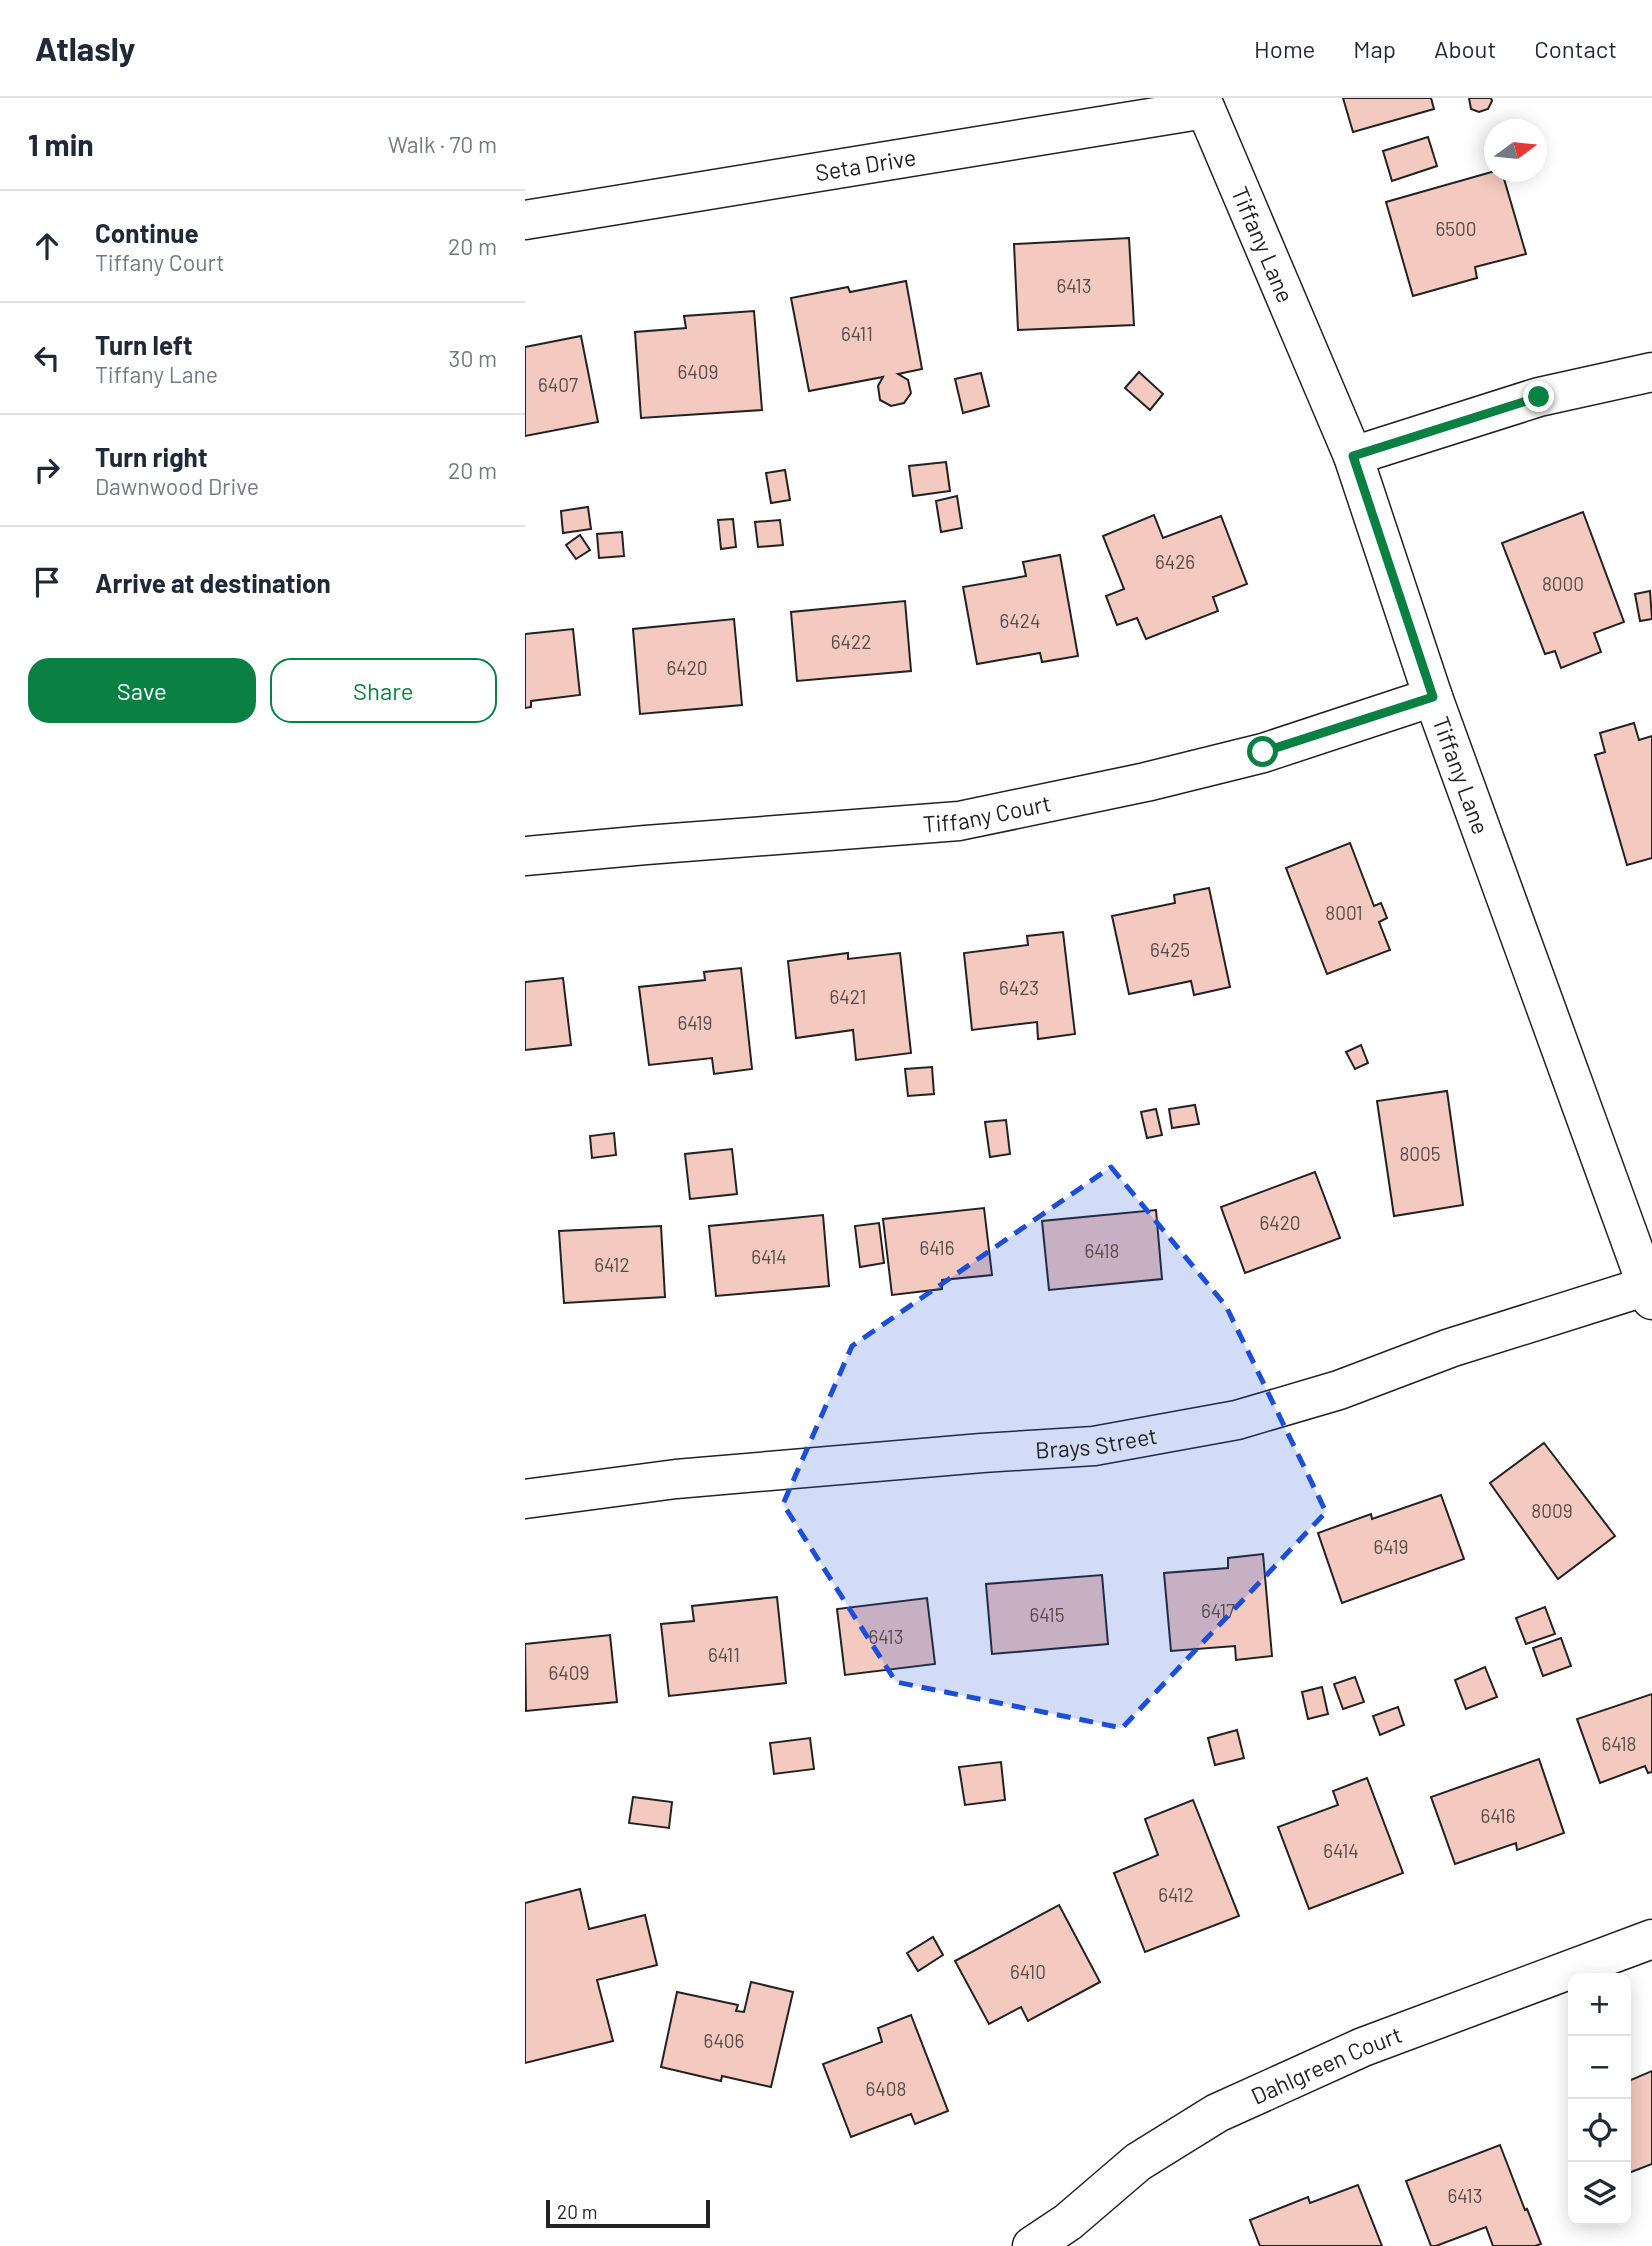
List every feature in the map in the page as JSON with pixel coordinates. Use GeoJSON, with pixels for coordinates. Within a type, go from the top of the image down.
{"type":"FeatureCollection","features":[{"type":"Feature","properties":{"kind":"street","name":"Seta Drive"},"geometry":{"type":"LineString","coordinates":[[525,220],[1203,103]]}},
{"type":"Feature","properties":{"kind":"street","name":"Tiffany Lane"},"geometry":{"type":"LineString","coordinates":[[1203,103],[1353,456],[1433,697],[1650,1293]]}},
{"type":"Feature","properties":{"kind":"street"},"geometry":{"type":"LineString","coordinates":[[1353,456],[1539,397],[1652,372]]}},
{"type":"Feature","properties":{"kind":"street","name":"Tiffany Court"},"geometry":{"type":"LineString","coordinates":[[525,856],[959,821],[1146,782],[1263,752],[1433,697]]}},
{"type":"Feature","properties":{"kind":"street","name":"Brays Street"},"geometry":{"type":"LineString","coordinates":[[525,1499],[675,1479],[982,1452],[1094,1446],[1237,1420],[1339,1390],[1450,1348],[1650,1293]]}},
{"type":"Feature","properties":{"kind":"street","name":"Dahlgreen Court"},"geometry":{"type":"LineString","coordinates":[[1032,2246],[1068,2222],[1138,2162],[1217,2113],[1363,2047],[1652,1939]]}},
{"type":"Feature","properties":{"kind":"highlighted area"},"geometry":{"type":"Polygon","coordinates":[[[1111,1167],[1226,1306],[1326,1512],[1122,1728],[896,1682],[783,1504],[852,1346],[1111,1167]]]}},
{"type":"Feature","properties":{"kind":"building"},"geometry":{"type":"Polygon","coordinates":[[[1343,98],[1431,98],[1434,109],[1353,132],[1343,98]]]}},
{"type":"Feature","properties":{"kind":"building"},"geometry":{"type":"Polygon","coordinates":[[[1469,98],[1491,98],[1492,101],[1488,109],[1479,112],[1471,109],[1469,98]]]}},
{"type":"Feature","properties":{"kind":"building"},"geometry":{"type":"Polygon","coordinates":[[[1428,137],[1437,166],[1392,181],[1383,151],[1428,137]]]}},
{"type":"Feature","properties":{"kind":"building"},"geometry":{"type":"Polygon","coordinates":[[[1484,174],[1484,182],[1505,182],[1526,254],[1475,267],[1477,278],[1413,296],[1386,202],[1484,174]]]}},
{"type":"Feature","properties":{"kind":"building"},"geometry":{"type":"Polygon","coordinates":[[[1129,238],[1134,325],[1018,330],[1014,244],[1129,238]]]}},
{"type":"Feature","properties":{"kind":"building"},"geometry":{"type":"Polygon","coordinates":[[[906,281],[922,369],[898,374],[908,380],[911,393],[904,403],[891,406],[880,400],[878,386],[883,377],[809,391],[791,298],[848,287],[850,292],[906,281]]]}},
{"type":"Feature","properties":{"kind":"building"},"geometry":{"type":"Polygon","coordinates":[[[754,311],[762,410],[641,418],[635,332],[686,328],[684,316],[754,311]]]}},
{"type":"Feature","properties":{"kind":"building"},"geometry":{"type":"Polygon","coordinates":[[[581,336],[598,422],[525,436],[525,347],[581,336]]]}},
{"type":"Feature","properties":{"kind":"building"},"geometry":{"type":"Polygon","coordinates":[[[1139,372],[1163,394],[1150,410],[1125,388],[1139,372]]]}},
{"type":"Feature","properties":{"kind":"building"},"geometry":{"type":"Polygon","coordinates":[[[981,373],[989,406],[963,413],[955,379],[981,373]]]}},
{"type":"Feature","properties":{"kind":"building"},"geometry":{"type":"Polygon","coordinates":[[[946,462],[950,491],[913,496],[909,466],[946,462]]]}},
{"type":"Feature","properties":{"kind":"building"},"geometry":{"type":"Polygon","coordinates":[[[785,470],[790,500],[771,503],[766,473],[785,470]]]}},
{"type":"Feature","properties":{"kind":"building"},"geometry":{"type":"Polygon","coordinates":[[[957,496],[962,528],[941,532],[936,501],[957,496]]]}},
{"type":"Feature","properties":{"kind":"building"},"geometry":{"type":"Polygon","coordinates":[[[588,507],[591,529],[563,533],[561,511],[588,507]]]}},
{"type":"Feature","properties":{"kind":"building"},"geometry":{"type":"Polygon","coordinates":[[[1583,512],[1624,622],[1594,633],[1601,652],[1561,668],[1555,651],[1545,654],[1502,543],[1583,512]]]}},
{"type":"Feature","properties":{"kind":"building"},"geometry":{"type":"Polygon","coordinates":[[[1154,515],[1163,538],[1221,516],[1247,584],[1213,597],[1218,611],[1146,639],[1137,618],[1117,625],[1106,596],[1124,589],[1103,536],[1154,515]]]}},
{"type":"Feature","properties":{"kind":"building"},"geometry":{"type":"Polygon","coordinates":[[[733,519],[736,547],[721,549],[718,520],[733,519]]]}},
{"type":"Feature","properties":{"kind":"building"},"geometry":{"type":"Polygon","coordinates":[[[780,520],[783,545],[758,547],[755,522],[780,520]]]}},
{"type":"Feature","properties":{"kind":"building"},"geometry":{"type":"Polygon","coordinates":[[[622,532],[624,556],[599,558],[597,534],[622,532]]]}},
{"type":"Feature","properties":{"kind":"building"},"geometry":{"type":"Polygon","coordinates":[[[580,535],[590,550],[576,559],[566,545],[580,535]]]}},
{"type":"Feature","properties":{"kind":"building"},"geometry":{"type":"Polygon","coordinates":[[[1060,555],[1078,656],[1042,662],[1040,653],[977,664],[963,587],[1026,576],[1023,562],[1060,555]]]}},
{"type":"Feature","properties":{"kind":"building"},"geometry":{"type":"Polygon","coordinates":[[[1650,591],[1652,619],[1640,621],[1635,594],[1650,591]]]}},
{"type":"Feature","properties":{"kind":"building"},"geometry":{"type":"Polygon","coordinates":[[[905,601],[911,671],[797,681],[791,612],[905,601]]]}},
{"type":"Feature","properties":{"kind":"building"},"geometry":{"type":"Polygon","coordinates":[[[734,619],[742,705],[640,714],[633,629],[734,619]]]}},
{"type":"Feature","properties":{"kind":"building"},"geometry":{"type":"Polygon","coordinates":[[[573,629],[580,695],[531,701],[531,707],[525,708],[525,634],[573,629]]]}},
{"type":"Feature","properties":{"kind":"building"},"geometry":{"type":"Polygon","coordinates":[[[1634,723],[1639,740],[1652,736],[1652,858],[1627,865],[1595,755],[1605,752],[1600,733],[1634,723]]]}},
{"type":"Feature","properties":{"kind":"building"},"geometry":{"type":"Polygon","coordinates":[[[1350,843],[1374,906],[1381,903],[1387,918],[1379,922],[1390,950],[1327,974],[1286,868],[1350,843]]]}},
{"type":"Feature","properties":{"kind":"building"},"geometry":{"type":"Polygon","coordinates":[[[1209,888],[1230,987],[1194,995],[1191,981],[1129,994],[1112,916],[1175,903],[1174,895],[1209,888]]]}},
{"type":"Feature","properties":{"kind":"building"},"geometry":{"type":"Polygon","coordinates":[[[1063,932],[1075,1034],[1038,1039],[1037,1022],[972,1030],[964,953],[1028,945],[1027,936],[1063,932]]]}},
{"type":"Feature","properties":{"kind":"building"},"geometry":{"type":"Polygon","coordinates":[[[848,953],[848,959],[900,953],[911,1053],[856,1060],[853,1030],[796,1038],[788,961],[848,953]]]}},
{"type":"Feature","properties":{"kind":"building"},"geometry":{"type":"Polygon","coordinates":[[[741,968],[752,1069],[714,1074],[712,1058],[649,1065],[639,987],[705,980],[704,972],[741,968]]]}},
{"type":"Feature","properties":{"kind":"building"},"geometry":{"type":"Polygon","coordinates":[[[563,978],[571,1045],[525,1050],[525,982],[563,978]]]}},
{"type":"Feature","properties":{"kind":"building"},"geometry":{"type":"Polygon","coordinates":[[[1361,1045],[1368,1063],[1355,1069],[1346,1052],[1361,1045]]]}},
{"type":"Feature","properties":{"kind":"building"},"geometry":{"type":"Polygon","coordinates":[[[932,1067],[934,1094],[908,1096],[905,1069],[932,1067]]]}},
{"type":"Feature","properties":{"kind":"building"},"geometry":{"type":"Polygon","coordinates":[[[1447,1091],[1463,1205],[1394,1216],[1377,1101],[1447,1091]]]}},
{"type":"Feature","properties":{"kind":"building"},"geometry":{"type":"Polygon","coordinates":[[[1195,1105],[1199,1124],[1172,1128],[1169,1109],[1195,1105]]]}},
{"type":"Feature","properties":{"kind":"building"},"geometry":{"type":"Polygon","coordinates":[[[1156,1109],[1162,1135],[1147,1138],[1141,1112],[1156,1109]]]}},
{"type":"Feature","properties":{"kind":"building"},"geometry":{"type":"Polygon","coordinates":[[[1006,1120],[1010,1154],[990,1157],[985,1122],[1006,1120]]]}},
{"type":"Feature","properties":{"kind":"building"},"geometry":{"type":"Polygon","coordinates":[[[614,1133],[616,1155],[592,1158],[590,1136],[614,1133]]]}},
{"type":"Feature","properties":{"kind":"building"},"geometry":{"type":"Polygon","coordinates":[[[732,1149],[737,1194],[690,1199],[685,1154],[732,1149]]]}},
{"type":"Feature","properties":{"kind":"building"},"geometry":{"type":"Polygon","coordinates":[[[1315,1172],[1340,1238],[1245,1273],[1221,1207],[1315,1172]]]}},
{"type":"Feature","properties":{"kind":"building"},"geometry":{"type":"Polygon","coordinates":[[[984,1208],[992,1275],[942,1280],[942,1289],[892,1295],[883,1219],[984,1208]]]}},
{"type":"Feature","properties":{"kind":"building"},"geometry":{"type":"Polygon","coordinates":[[[1156,1210],[1162,1279],[1049,1290],[1042,1221],[1156,1210]]]}},
{"type":"Feature","properties":{"kind":"building"},"geometry":{"type":"Polygon","coordinates":[[[823,1215],[829,1286],[716,1296],[709,1226],[823,1215]]]}},
{"type":"Feature","properties":{"kind":"building"},"geometry":{"type":"Polygon","coordinates":[[[879,1223],[884,1263],[860,1267],[855,1226],[879,1223]]]}},
{"type":"Feature","properties":{"kind":"building"},"geometry":{"type":"Polygon","coordinates":[[[661,1226],[665,1297],[564,1303],[559,1231],[661,1226]]]}},
{"type":"Feature","properties":{"kind":"building"},"geometry":{"type":"Polygon","coordinates":[[[1544,1443],[1615,1536],[1558,1579],[1490,1483],[1544,1443]]]}},
{"type":"Feature","properties":{"kind":"building"},"geometry":{"type":"Polygon","coordinates":[[[1441,1495],[1464,1559],[1342,1603],[1318,1533],[1371,1514],[1372,1519],[1441,1495]]]}},
{"type":"Feature","properties":{"kind":"building"},"geometry":{"type":"Polygon","coordinates":[[[1263,1554],[1272,1656],[1236,1660],[1235,1646],[1171,1651],[1164,1573],[1228,1568],[1228,1558],[1263,1554]]]}},
{"type":"Feature","properties":{"kind":"building"},"geometry":{"type":"Polygon","coordinates":[[[1102,1575],[1108,1644],[992,1654],[986,1584],[1102,1575]]]}},
{"type":"Feature","properties":{"kind":"building"},"geometry":{"type":"Polygon","coordinates":[[[777,1597],[786,1683],[669,1696],[661,1624],[694,1621],[692,1606],[777,1597]]]}},
{"type":"Feature","properties":{"kind":"building"},"geometry":{"type":"Polygon","coordinates":[[[927,1598],[935,1664],[845,1675],[837,1609],[927,1598]]]}},
{"type":"Feature","properties":{"kind":"building"},"geometry":{"type":"Polygon","coordinates":[[[1545,1607],[1555,1634],[1526,1644],[1516,1618],[1545,1607]]]}},
{"type":"Feature","properties":{"kind":"building"},"geometry":{"type":"Polygon","coordinates":[[[610,1635],[617,1702],[526,1711],[525,1644],[610,1635]]]}},
{"type":"Feature","properties":{"kind":"building"},"geometry":{"type":"Polygon","coordinates":[[[1561,1638],[1571,1666],[1543,1676],[1533,1648],[1561,1638]]]}},
{"type":"Feature","properties":{"kind":"building"},"geometry":{"type":"Polygon","coordinates":[[[1485,1667],[1497,1697],[1466,1709],[1455,1680],[1485,1667]]]}},
{"type":"Feature","properties":{"kind":"building"},"geometry":{"type":"Polygon","coordinates":[[[1355,1677],[1364,1702],[1343,1709],[1334,1684],[1355,1677]]]}},
{"type":"Feature","properties":{"kind":"building"},"geometry":{"type":"Polygon","coordinates":[[[1322,1687],[1328,1714],[1308,1719],[1302,1692],[1322,1687]]]}},
{"type":"Feature","properties":{"kind":"building"},"geometry":{"type":"Polygon","coordinates":[[[1652,1694],[1652,1772],[1648,1773],[1645,1766],[1600,1783],[1577,1719],[1652,1694]]]}},
{"type":"Feature","properties":{"kind":"building"},"geometry":{"type":"Polygon","coordinates":[[[1398,1707],[1404,1725],[1380,1735],[1373,1716],[1398,1707]]]}},
{"type":"Feature","properties":{"kind":"building"},"geometry":{"type":"Polygon","coordinates":[[[1237,1730],[1244,1758],[1215,1765],[1208,1738],[1237,1730]]]}},
{"type":"Feature","properties":{"kind":"building"},"geometry":{"type":"Polygon","coordinates":[[[810,1738],[814,1769],[774,1774],[770,1743],[810,1738]]]}},
{"type":"Feature","properties":{"kind":"building"},"geometry":{"type":"Polygon","coordinates":[[[1539,1759],[1564,1833],[1517,1850],[1516,1843],[1455,1864],[1431,1797],[1539,1759]]]}},
{"type":"Feature","properties":{"kind":"building"},"geometry":{"type":"Polygon","coordinates":[[[1001,1762],[1005,1800],[965,1805],[959,1767],[1001,1762]]]}},
{"type":"Feature","properties":{"kind":"building"},"geometry":{"type":"Polygon","coordinates":[[[1367,1778],[1403,1873],[1309,1909],[1278,1827],[1338,1805],[1333,1791],[1367,1778]]]}},
{"type":"Feature","properties":{"kind":"building"},"geometry":{"type":"Polygon","coordinates":[[[633,1797],[672,1802],[669,1828],[629,1823],[633,1797]]]}},
{"type":"Feature","properties":{"kind":"building"},"geometry":{"type":"Polygon","coordinates":[[[1193,1800],[1239,1916],[1145,1952],[1114,1873],[1158,1855],[1145,1819],[1193,1800]]]}},
{"type":"Feature","properties":{"kind":"building"},"geometry":{"type":"Polygon","coordinates":[[[580,1889],[589,1929],[645,1915],[657,1965],[597,1980],[613,2041],[525,2063],[525,1903],[580,1889]]]}},
{"type":"Feature","properties":{"kind":"building"},"geometry":{"type":"Polygon","coordinates":[[[1059,1905],[1100,1982],[1028,2021],[1021,2007],[989,2024],[955,1961],[1059,1905]]]}},
{"type":"Feature","properties":{"kind":"building"},"geometry":{"type":"Polygon","coordinates":[[[933,1937],[943,1955],[918,1971],[907,1953],[933,1937]]]}},
{"type":"Feature","properties":{"kind":"building"},"geometry":{"type":"Polygon","coordinates":[[[751,1982],[793,1992],[771,2087],[722,2076],[721,2081],[661,2067],[677,1992],[738,2005],[736,2011],[744,2012],[751,1982]]]}},
{"type":"Feature","properties":{"kind":"building"},"geometry":{"type":"Polygon","coordinates":[[[911,2015],[948,2111],[915,2124],[911,2114],[851,2137],[823,2064],[882,2042],[878,2028],[911,2015]]]}},
{"type":"Feature","properties":{"kind":"building"},"geometry":{"type":"Polygon","coordinates":[[[1652,2071],[1652,2164],[1631,2172],[1631,2099],[1631,2080],[1652,2071]]]}},
{"type":"Feature","properties":{"kind":"building"},"geometry":{"type":"Polygon","coordinates":[[[1500,2145],[1541,2244],[1493,2246],[1486,2227],[1431,2246],[1406,2181],[1500,2145]]]}},
{"type":"Feature","properties":{"kind":"building"},"geometry":{"type":"Polygon","coordinates":[[[1358,2185],[1382,2246],[1260,2246],[1250,2220],[1308,2197],[1310,2203],[1358,2185]]]}},
{"type":"Feature","properties":{"kind":"route"},"geometry":{"type":"LineString","coordinates":[[1263,752],[1433,697],[1353,456],[1539,397]]}}]}
